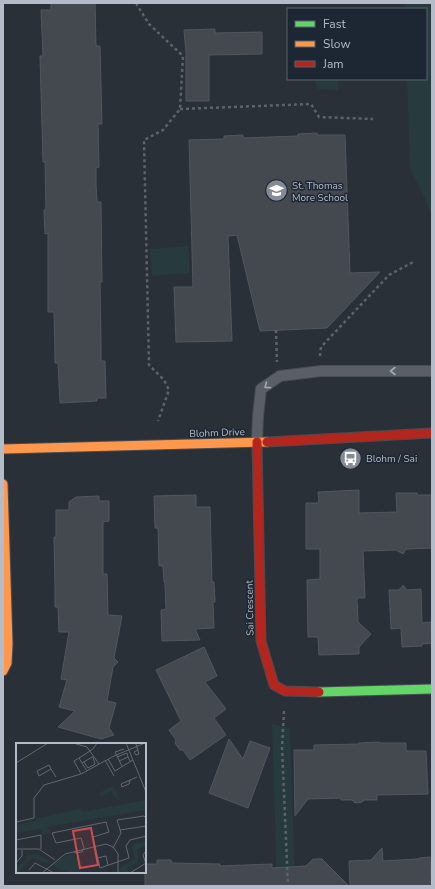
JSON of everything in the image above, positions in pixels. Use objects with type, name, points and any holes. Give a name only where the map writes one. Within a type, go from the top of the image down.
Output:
[{"type":"street","name":"Blohm Drive","points":[[3,448],[141,446],[257,442],[432,433]]},
{"type":"street","name":"Sai Crescent","points":[[257,442],[261,641],[274,685],[285,691]]},
{"type":"street","points":[[3,484],[8,644],[7,663],[3,671]]},
{"type":"street","points":[[285,691],[310,692],[432,689]]},
{"type":"lane","points":[[257,442],[261,389],[280,376],[321,371],[432,371]]},
{"type":"path","points":[[137,3],[149,24],[183,56],[180,108],[163,130],[144,140],[149,365],[164,380],[169,390],[158,421]]},
{"type":"path","points":[[180,108],[311,104],[319,117],[373,119]]},
{"type":"path","points":[[321,371],[321,347],[389,275],[415,261]]},
{"type":"path","points":[[276,330],[276,359],[280,376]]},
{"type":"path","points":[[285,691],[282,747],[288,886]]},
{"type":"green space","points":[[404,3],[432,3],[432,214],[410,168],[407,80],[427,80],[427,8],[405,8]]},
{"type":"green space","points":[[314,80],[338,80],[338,90],[318,89]]},
{"type":"green space","points":[[188,246],[190,273],[152,276],[150,249]]},
{"type":"green space","points":[[272,724],[290,728],[295,886],[277,886]]},
{"type":"building","points":[[51,3],[95,3],[96,46],[100,46],[102,124],[98,124],[99,167],[96,168],[96,184],[97,202],[101,202],[101,361],[105,361],[106,398],[97,398],[97,401],[60,403],[58,363],[55,363],[54,312],[48,312],[48,233],[45,234],[45,162],[43,162],[40,56],[43,56],[41,10],[51,10]]},
{"type":"building","points":[[215,29],[215,33],[262,32],[262,54],[209,55],[209,101],[186,101],[186,53],[184,30]]},
{"type":"building","points":[[317,133],[317,135],[345,135],[350,273],[380,272],[327,328],[260,331],[237,235],[228,236],[232,341],[176,342],[174,287],[193,287],[189,140],[224,139],[224,136],[243,135],[243,138],[298,136],[298,134]]},
{"type":"building","points":[[359,490],[359,513],[397,512],[396,493],[432,495],[432,548],[406,549],[403,554],[396,550],[363,551],[365,598],[357,598],[358,622],[371,634],[359,647],[359,654],[319,655],[318,637],[308,637],[307,580],[320,579],[320,549],[306,549],[306,503],[319,503],[318,492]]},
{"type":"building","points":[[196,495],[196,507],[210,507],[212,582],[214,582],[215,602],[213,602],[214,628],[195,629],[200,640],[162,641],[161,610],[166,609],[165,583],[163,566],[159,566],[158,528],[155,528],[154,496]]},
{"type":"building","points":[[99,496],[99,501],[109,501],[109,521],[103,522],[103,574],[107,574],[108,615],[122,616],[114,658],[118,662],[113,667],[107,701],[116,703],[109,728],[114,735],[101,739],[58,727],[75,711],[59,707],[67,680],[61,679],[69,632],[59,632],[58,607],[55,607],[54,537],[56,537],[56,510],[69,510],[69,502],[76,497]]},
{"type":"building","points":[[403,585],[407,590],[421,589],[422,623],[431,622],[432,643],[422,644],[422,646],[402,647],[401,628],[391,629],[389,590],[399,590]]},
{"type":"building","points":[[204,647],[217,676],[205,682],[226,709],[214,718],[226,735],[190,760],[183,750],[180,750],[175,743],[176,740],[169,730],[181,721],[156,670]]},
{"type":"building","points":[[229,739],[243,759],[250,741],[270,748],[248,808],[209,793]]},
{"type":"building","points":[[379,742],[406,743],[406,751],[426,751],[428,794],[377,795],[377,800],[364,800],[362,802],[355,803],[352,800],[341,800],[341,798],[308,799],[295,816],[294,750],[314,750],[314,745]]},
{"type":"building","points":[[382,848],[383,861],[430,857],[431,886],[350,886],[349,861],[371,860]]},
{"type":"building","points":[[313,859],[322,859],[349,886],[145,886],[146,864],[157,864],[157,860],[171,860],[172,863],[220,864],[220,866],[272,864],[272,868],[306,866]]},
{"type":"traffic: fast","points":[[319,692],[432,689]]},
{"type":"traffic: slow","points":[[3,449],[267,442]]},
{"type":"traffic: slow","points":[[3,484],[8,644],[7,663],[3,671]]},
{"type":"traffic: jam","points":[[267,442],[432,433]]},
{"type":"traffic: jam","points":[[257,442],[261,641],[274,685],[285,691],[319,692]]},
{"type":"place","name":"St. Thomas More School","points":[[276,191]]},
{"type":"place","name":"Blohm / Sai","points":[[350,458]]}]
